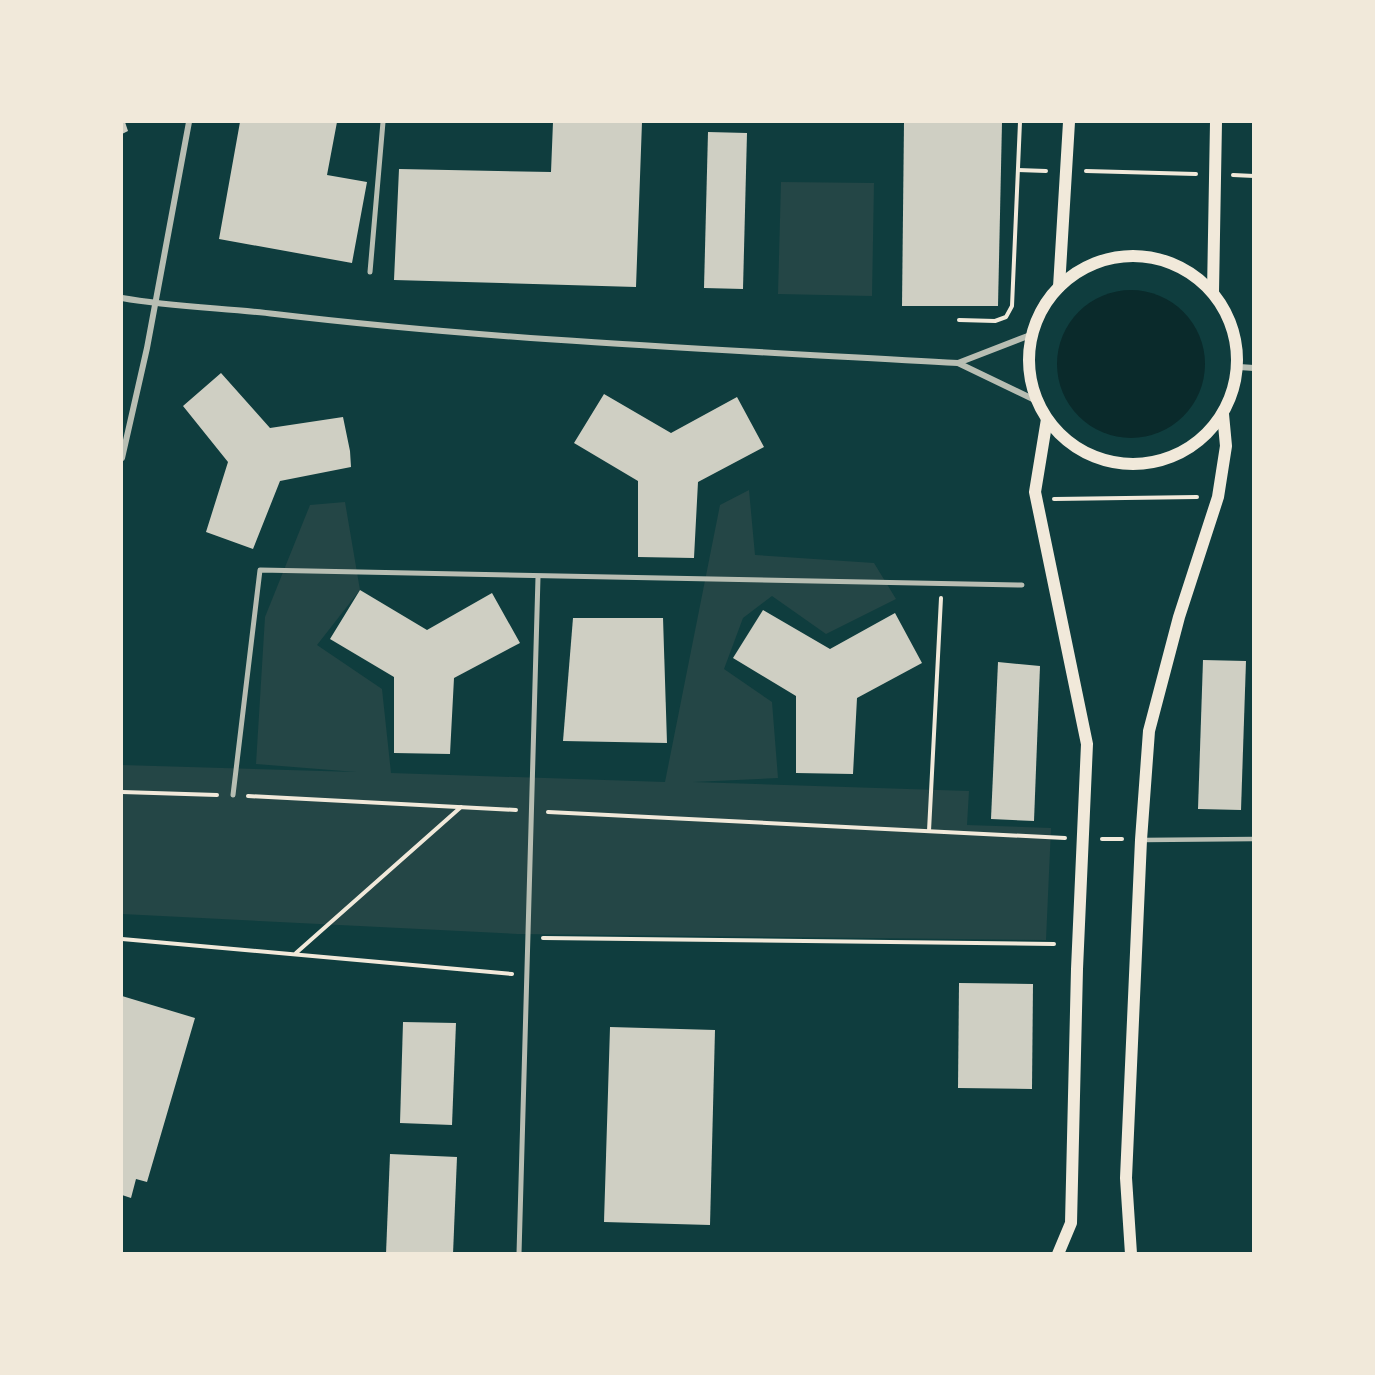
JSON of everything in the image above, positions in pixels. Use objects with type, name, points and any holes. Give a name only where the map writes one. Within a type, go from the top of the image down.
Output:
[{"type":"main road","points":[[1059,287],[1068,171],[1069,122]]},
{"type":"main road","points":[[1213,291],[1216,122]]},
{"type":"main road","points":[[1120,256],[1154,257],[1187,269],[1213,291],[1233,328],[1239,367],[1233,392],[1223,414],[1195,445],[1157,462],[1116,463],[1077,448],[1047,419],[1037,400],[1028,361],[1033,334],[1043,309],[1059,287],[1087,267],[1120,256]]},
{"type":"main road","points":[[1131,1254],[1126,1178],[1141,840],[1149,731],[1179,617],[1218,497],[1226,446],[1223,414]]},
{"type":"main road","points":[[1047,419],[1035,492],[1087,744],[1077,969],[1071,1223],[1058,1254]]},
{"type":"street","points":[[122,458],[155,304],[189,122]]},
{"type":"street","points":[[370,272],[383,122]]},
{"type":"street","points":[[122,298],[155,304],[225,308],[395,329],[958,363],[1037,400]]},
{"type":"street","points":[[958,363],[1033,334]]},
{"type":"street","points":[[1239,367],[1254,368]]},
{"type":"street","points":[[233,795],[260,570],[1022,585]]},
{"type":"street","points":[[519,1254],[538,576]]},
{"type":"lane","points":[[1141,840],[1254,839]]},
{"type":"path","points":[[959,320],[995,321],[1006,317],[1012,306],[1020,122]]},
{"type":"path","points":[[1018,170],[1215,174]]},
{"type":"path","points":[[1036,499],[1218,497]]},
{"type":"path","points":[[929,831],[942,585]]},
{"type":"path","points":[[122,792],[233,795],[1083,839],[1141,840]]},
{"type":"path","points":[[295,954],[461,807]]},
{"type":"path","points":[[527,938],[1054,944]]},
{"type":"path","points":[[122,939],[526,975]]},
{"type":"shaded area","points":[[781,182],[874,183],[872,296],[778,294]]},
{"type":"shaded area","points":[[1131,290],[1145,291],[1159,296],[1172,302],[1183,312],[1193,323],[1199,336],[1204,350],[1204,378],[1199,392],[1193,405],[1183,416],[1172,426],[1159,432],[1145,437],[1131,438],[1117,437],[1103,432],[1090,426],[1079,416],[1069,405],[1063,392],[1058,378],[1057,364],[1058,350],[1063,336],[1069,323],[1079,312],[1090,302],[1103,296],[1117,291]]},
{"type":"shaded area","points":[[749,490],[755,555],[874,563],[896,599],[826,634],[772,596],[743,618],[724,669],[772,702],[778,778],[693,782],[969,791],[967,825],[1051,828],[1046,940],[518,934],[122,914],[122,765],[356,772],[256,764],[265,617],[310,505],[345,502],[360,590],[317,645],[382,689],[391,773],[665,782],[720,505]]},
{"type":"building","points":[[122,122],[125,122],[128,131],[122,134]]},
{"type":"building","points":[[240,122],[337,122],[327,175],[367,182],[352,263],[219,239]]},
{"type":"building","points":[[553,122],[642,122],[636,287],[394,280],[399,169],[551,172]]},
{"type":"building","points":[[904,122],[1002,122],[998,306],[902,306]]},
{"type":"building","points":[[708,132],[747,133],[743,289],[704,288]]},
{"type":"building","points":[[221,373],[270,428],[343,417],[350,451],[351,467],[280,481],[253,549],[206,532],[228,462],[183,406]]},
{"type":"building","points":[[604,394],[671,433],[737,397],[764,447],[698,482],[694,558],[638,557],[638,481],[574,443]]},
{"type":"building","points":[[360,590],[427,630],[492,593],[520,643],[454,678],[450,754],[394,753],[394,677],[330,639]]},
{"type":"building","points":[[763,610],[830,649],[895,613],[922,663],[857,698],[853,774],[796,773],[796,696],[733,658]]},
{"type":"building","points":[[573,618],[663,618],[667,743],[563,741]]},
{"type":"building","points":[[1203,660],[1246,661],[1241,810],[1198,809]]},
{"type":"building","points":[[998,662],[1040,666],[1034,821],[991,819]]},
{"type":"building","points":[[959,983],[1033,984],[1032,1089],[958,1088]]},
{"type":"building","points":[[122,996],[195,1018],[147,1182],[136,1179],[131,1198],[122,1195]]},
{"type":"building","points":[[403,1022],[456,1023],[452,1125],[400,1123]]},
{"type":"building","points":[[610,1027],[715,1030],[710,1225],[604,1222]]},
{"type":"building","points":[[390,1154],[457,1157],[453,1254],[386,1254]]}]
